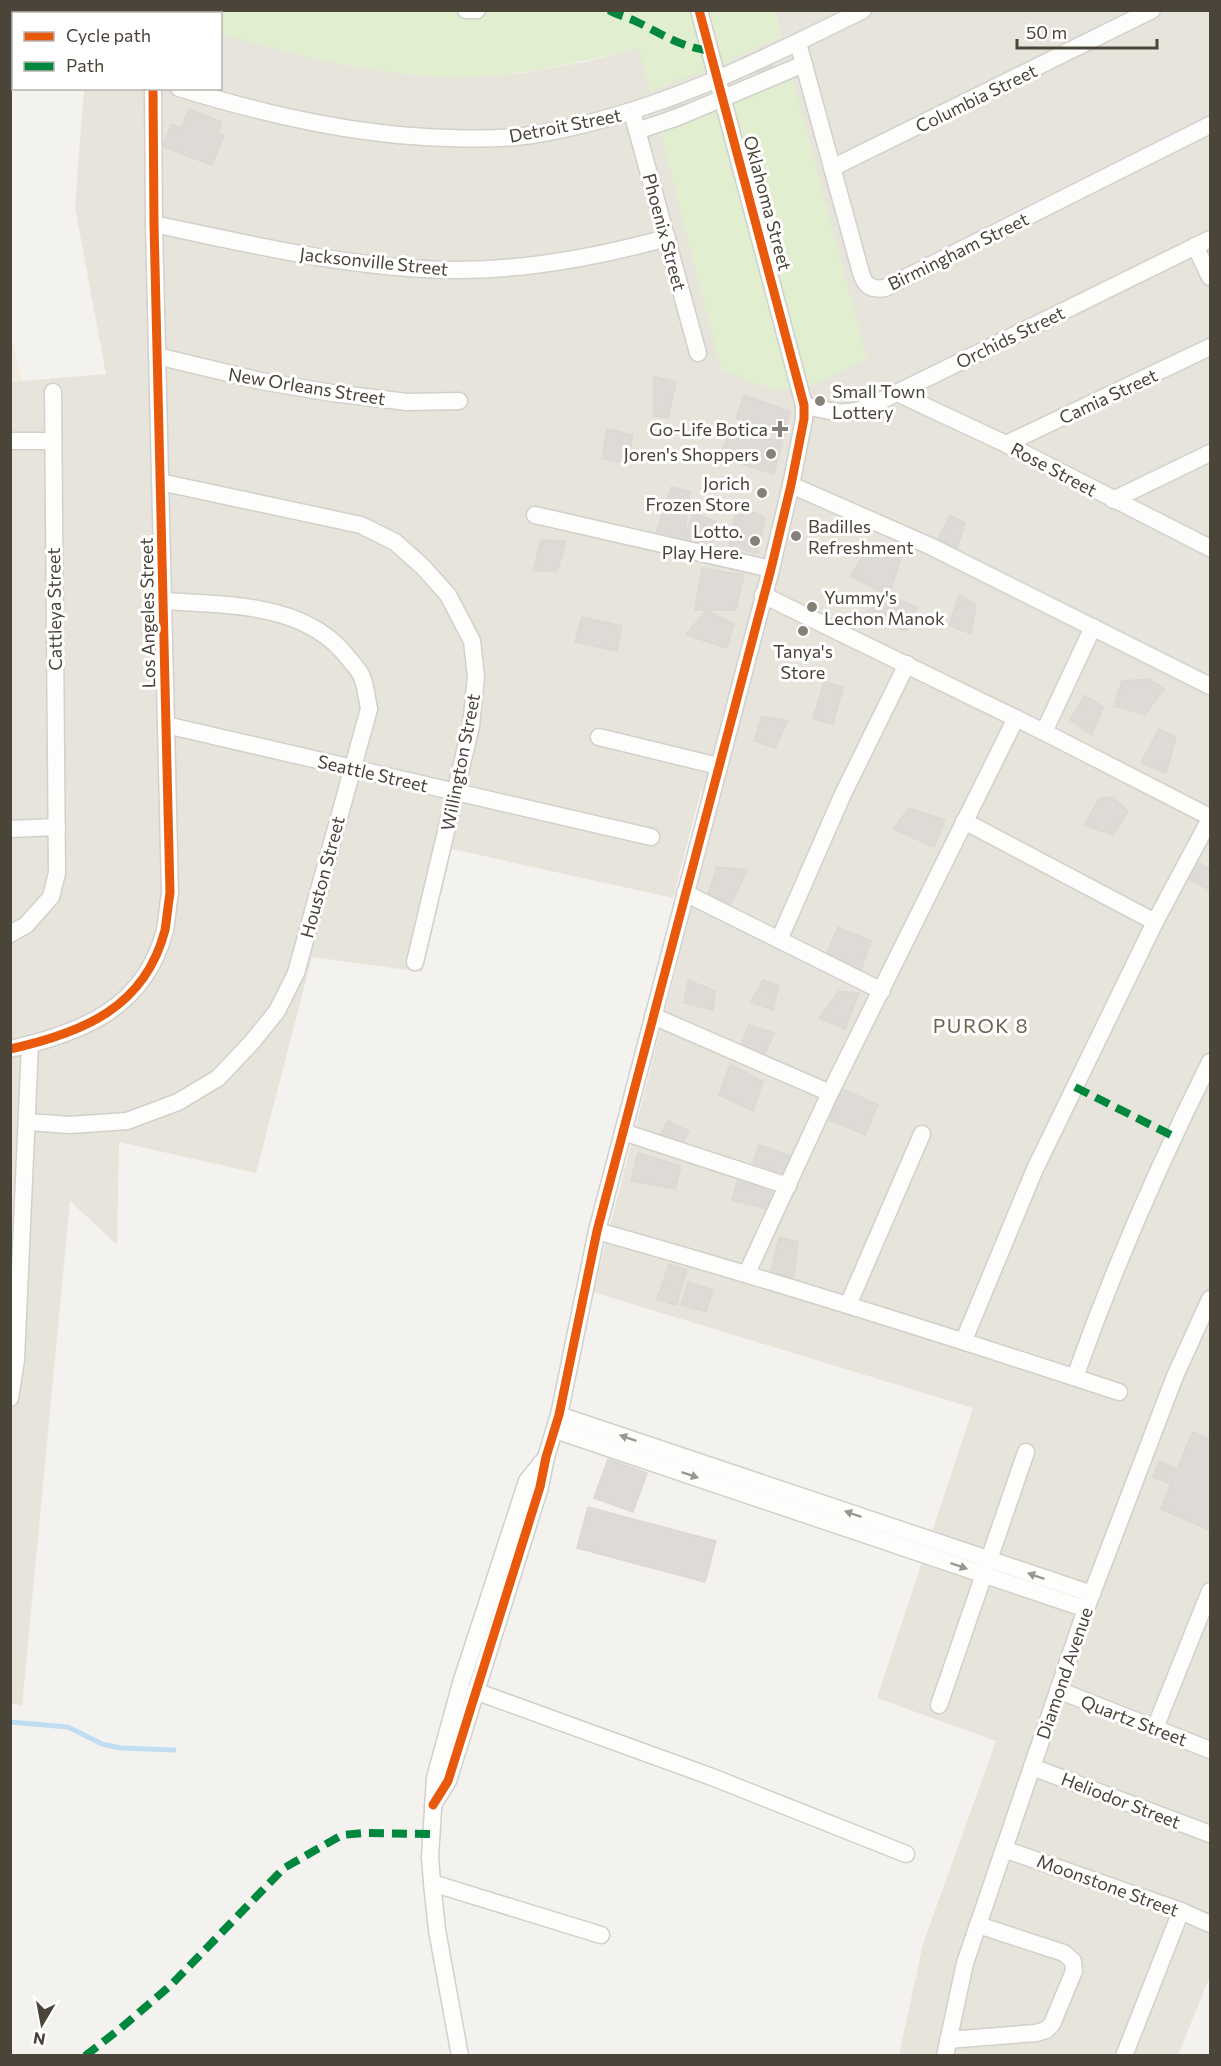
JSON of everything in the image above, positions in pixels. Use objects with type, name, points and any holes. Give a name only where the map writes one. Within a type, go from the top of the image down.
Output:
[{"type":"street","points":[[466,10],[477,10]]},
{"type":"street","name":"Oklahoma Street","points":[[699,10],[804,405]]},
{"type":"street","name":"Detroit Street","points":[[186,90],[273,114],[341,128],[423,137],[496,138],[531,135],[632,112],[671,99],[798,43],[863,10]]},
{"type":"street","name":"Columbia Street","points":[[832,168],[1152,10]]},
{"type":"street","name":"Birmingham Street","points":[[798,43],[863,279],[869,287],[879,289],[1210,125]]},
{"type":"street","name":"Detroit Street","points":[[638,131],[804,64]]},
{"type":"street","name":"Los Angeles Street","points":[[10,1048],[48,1041],[94,1021],[120,1005],[137,986],[152,962],[164,930],[170,893],[154,224],[153,90]]},
{"type":"street","name":"Phoenix Street","points":[[632,112],[698,353]]},
{"type":"street","name":"Jacksonville Street","points":[[154,224],[318,258],[380,266],[452,270],[567,260],[622,250],[667,238]]},
{"type":"street","points":[[1203,242],[1210,277]]},
{"type":"street","name":"Orchids Street","points":[[804,405],[830,412],[853,413],[1203,242]]},
{"type":"street","name":"Camia Street","points":[[1006,444],[1210,347]]},
{"type":"street","name":"New Orleans Street","points":[[157,356],[261,381],[332,393],[407,402],[459,400]]},
{"type":"street","name":"Cattleya Street","points":[[10,934],[26,925],[51,897],[57,873],[53,392]]},
{"type":"street","name":"Rose Street","points":[[897,393],[1006,444],[1210,548]]},
{"type":"street","points":[[433,1805],[448,1781],[540,1487],[557,1422],[597,1231],[771,569],[791,485],[804,419],[804,405]]},
{"type":"street","points":[[10,441],[52,441]]},
{"type":"street","points":[[1113,500],[1210,453]]},
{"type":"street","name":"Willington Street","points":[[160,482],[361,525],[395,542],[423,567],[448,595],[472,641],[476,677],[471,726],[415,962]]},
{"type":"street","points":[[791,485],[930,546],[1210,686]]},
{"type":"street","points":[[535,515],[771,569]]},
{"type":"street","points":[[763,595],[1016,718],[1210,818],[1155,922],[1035,1169],[964,1341]]},
{"type":"street","name":"Houston Street","points":[[28,1122],[70,1125],[127,1121],[178,1102],[218,1078],[278,1011],[296,973],[369,709],[362,676],[340,646],[314,629],[284,615],[237,605],[163,602]]},
{"type":"street","points":[[1044,732],[1092,627]]},
{"type":"street","points":[[779,940],[843,794],[907,664]]},
{"type":"street","points":[[747,1273],[830,1093],[1016,718]]},
{"type":"street","name":"Seattle Street","points":[[166,725],[651,837]]},
{"type":"street","points":[[600,737],[718,766]]},
{"type":"street","points":[[964,820],[1155,922]]},
{"type":"street","points":[[10,828],[57,827]]},
{"type":"street","points":[[685,893],[882,991]]},
{"type":"street","points":[[653,1016],[830,1093]]},
{"type":"street","points":[[10,1398],[16,1360],[30,1044]]},
{"type":"street","points":[[1076,1377],[1125,1243],[1173,1136],[1210,1062]]},
{"type":"street","points":[[623,1132],[788,1186]]},
{"type":"street","points":[[848,1305],[922,1134]]},
{"type":"street","points":[[597,1231],[747,1273],[1119,1392]]},
{"type":"street","name":"Diamond Avenue","points":[[947,2048],[965,1963],[1058,1690],[1171,1386],[1207,1318],[1210,1299]]},
{"type":"street","points":[[557,1422],[1089,1602]]},
{"type":"street","points":[[939,1705],[1026,1452]]},
{"type":"street","points":[[460,2055],[437,1930],[432,1883],[430,1857],[435,1778],[461,1683],[527,1481],[546,1457]]},
{"type":"street","points":[[1155,1728],[1210,1591]]},
{"type":"street","name":"Quartz Street","points":[[1058,1690],[1210,1750]]},
{"type":"street","points":[[475,1691],[712,1777],[906,1854]]},
{"type":"street","name":"Heliodor Street","points":[[1032,1767],[1210,1834]]},
{"type":"street","name":"Moonstone Street","points":[[1004,1849],[1181,1911],[1210,1924]]},
{"type":"street","points":[[432,1883],[601,1935]]},
{"type":"street","points":[[1124,2055],[1181,1911]]},
{"type":"street","points":[[947,2048],[1046,2030],[1052,2024],[1074,1971],[1073,1961],[1064,1953],[978,1925]]},
{"type":"shaded area","points":[[90,11],[136,11],[136,12]]},
{"type":"shaded area","points":[[775,11],[1210,11],[1210,1976],[1178,2055],[899,2055],[923,1944],[996,1741],[877,1698],[973,1408],[593,1292],[721,795],[701,791],[673,898],[452,849],[422,972],[312,957],[256,1173],[119,1142],[117,1245],[70,1201],[22,1706],[11,1703],[10,382],[106,374],[75,207],[84,90],[222,90],[222,34],[344,65],[407,74],[463,77],[523,73],[585,62],[639,47],[699,71],[710,111],[794,80],[738,100],[728,59],[782,37]]},
{"type":"shaded area","points":[[11,337],[22,381],[11,382]]},
{"type":"green space","points":[[775,11],[782,37],[728,60],[738,100],[793,79],[867,359],[814,385],[778,391],[721,370],[660,130],[710,111],[699,72],[650,92],[638,47],[573,63],[508,74],[463,77],[401,74],[310,58],[222,34],[222,12],[136,12]]},
{"type":"building","points":[[770,62],[774,71],[758,77],[754,68]]},
{"type":"building","points":[[680,100],[684,109],[668,115],[664,106]]},
{"type":"building","points":[[189,109],[222,122],[218,133],[224,135],[212,165],[163,147],[171,124],[181,128]]},
{"type":"building","points":[[654,376],[676,382],[668,418],[654,416]]},
{"type":"building","points":[[744,395],[791,412],[783,434],[736,418]]},
{"type":"building","points":[[732,427],[782,442],[774,474],[719,457]]},
{"type":"building","points":[[607,429],[633,435],[628,464],[602,458]]},
{"type":"building","points":[[671,487],[690,491],[683,543],[655,537]]},
{"type":"building","points":[[693,512],[716,522],[712,546],[683,543]]},
{"type":"building","points":[[754,512],[765,518],[758,553],[729,548],[735,516]]},
{"type":"building","points":[[950,515],[965,523],[957,549],[938,539]]},
{"type":"building","points":[[541,540],[566,541],[557,572],[533,570]]},
{"type":"building","points":[[871,544],[901,557],[889,596],[850,576]]},
{"type":"building","points":[[702,568],[744,575],[736,610],[695,610]]},
{"type":"building","points":[[882,593],[917,607],[906,631],[865,615]]},
{"type":"building","points":[[959,595],[976,605],[971,634],[949,625]]},
{"type":"building","points":[[706,610],[734,624],[727,648],[686,635]]},
{"type":"building","points":[[582,617],[622,626],[617,651],[575,642]]},
{"type":"building","points":[[1149,679],[1164,689],[1145,715],[1114,706],[1122,681]]},
{"type":"building","points":[[824,681],[843,687],[833,724],[813,719]]},
{"type":"building","points":[[1085,695],[1103,707],[1092,735],[1070,720]]},
{"type":"building","points":[[762,716],[788,721],[775,748],[754,741]]},
{"type":"building","points":[[1159,729],[1176,737],[1166,773],[1141,763]]},
{"type":"building","points":[[1112,797],[1128,811],[1113,835],[1084,825],[1099,799]]},
{"type":"building","points":[[909,808],[945,820],[934,847],[893,829]]},
{"type":"building","points":[[1196,861],[1210,870],[1210,890],[1184,877]]},
{"type":"building","points":[[717,867],[747,870],[731,904],[707,898]]},
{"type":"building","points":[[838,927],[871,941],[860,973],[825,957]]},
{"type":"building","points":[[688,980],[715,991],[713,1010],[684,1003]]},
{"type":"building","points":[[763,980],[779,985],[773,1010],[751,1002]]},
{"type":"building","points":[[839,991],[859,993],[845,1029],[819,1018]]},
{"type":"building","points":[[749,1025],[774,1033],[765,1055],[740,1048]]},
{"type":"building","points":[[730,1064],[763,1081],[753,1111],[719,1095]]},
{"type":"building","points":[[838,1087],[878,1105],[865,1135],[830,1120]]},
{"type":"building","points":[[668,1121],[689,1131],[681,1146],[659,1137]]},
{"type":"building","points":[[759,1145],[791,1156],[785,1174],[753,1163]]},
{"type":"building","points":[[638,1153],[681,1166],[675,1189],[631,1181]]},
{"type":"building","points":[[738,1178],[773,1187],[767,1209],[732,1200]]},
{"type":"building","points":[[779,1237],[798,1242],[794,1277],[771,1273]]},
{"type":"building","points":[[669,1264],[687,1270],[676,1305],[657,1299]]},
{"type":"building","points":[[688,1282],[713,1290],[706,1312],[681,1305]]},
{"type":"building","points":[[1193,1432],[1210,1439],[1210,1530],[1161,1509],[1171,1484],[1153,1477],[1159,1461],[1177,1469]]},
{"type":"building","points":[[608,1459],[647,1473],[633,1512],[594,1498]]},
{"type":"building","points":[[588,1507],[716,1541],[705,1582],[577,1548]]},
{"type":"waterway","points":[[10,1722],[68,1727],[102,1744],[121,1748],[174,1750]]},
{"type":"marked path","points":[[609,10],[679,43],[710,51]]},
{"type":"marked path","points":[[1075,1087],[1173,1136]]},
{"type":"marked path","points":[[85,2056],[171,1985],[284,1868],[342,1835],[431,1834]]},
{"type":"cycle path","points":[[433,1805],[448,1781],[540,1487],[546,1457],[559,1415],[597,1231],[771,569],[804,419],[804,405],[699,10]]},
{"type":"cycle path","points":[[10,1049],[62,1035],[85,1025],[107,1013],[126,998],[156,957],[166,925],[170,893],[154,224],[153,90]]},
{"type":"place","name":"Small Town Lottery","points":[[820,401]]},
{"type":"place","name":"Go-Life Botica","points":[[780,429]]},
{"type":"place","name":"Joren's Shoppers","points":[[771,454]]},
{"type":"place","name":"Jorich Frozen Store","points":[[762,493]]},
{"type":"place","name":"Badilles Refreshment","points":[[796,536]]},
{"type":"place","name":"Lotto. Play Here.","points":[[755,541]]},
{"type":"place","name":"Yummy's Lechon Manok","points":[[812,607]]},
{"type":"place","name":"Tanya's Store","points":[[803,631]]},
{"type":"district","name":"PUROK 8","points":[[981,1025]]}]
